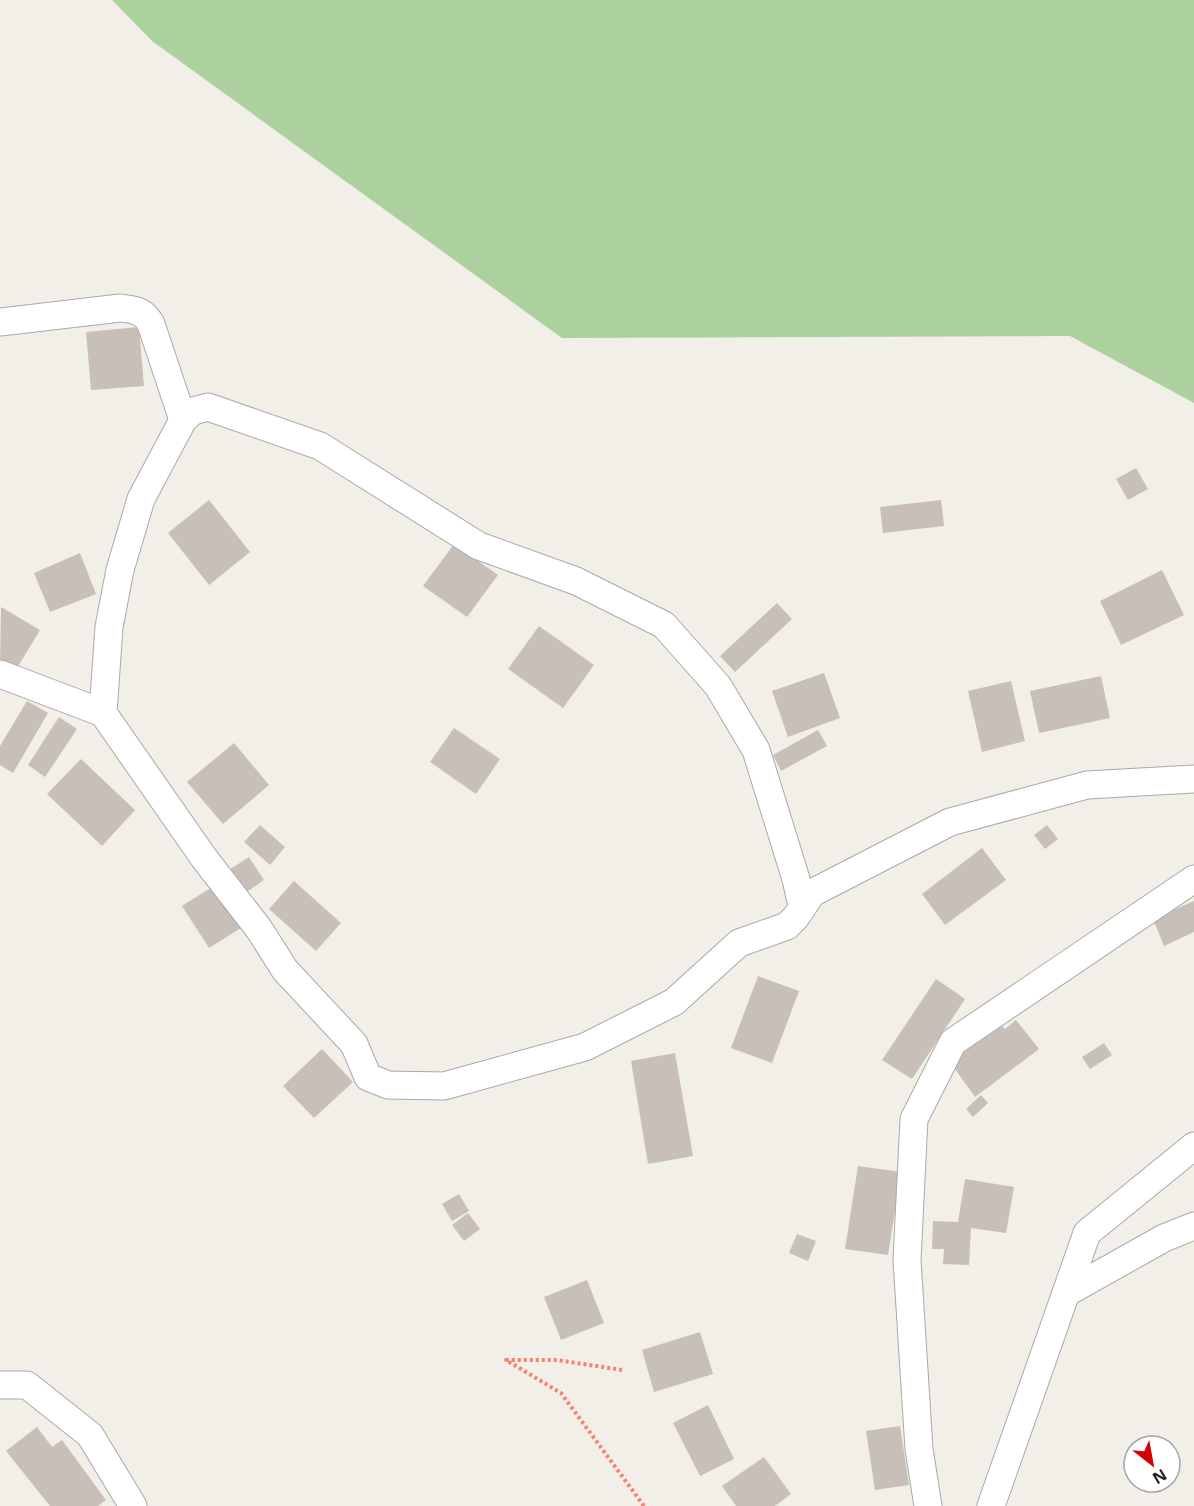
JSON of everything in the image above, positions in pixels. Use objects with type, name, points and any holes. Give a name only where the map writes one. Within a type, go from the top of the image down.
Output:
[{"type":"street","points":[[0,322],[120,308],[139,310],[146,315],[151,324],[183,420]]},
{"type":"street","points":[[103,713],[109,627],[120,570],[141,499],[183,420],[193,411],[208,407],[320,446],[479,546],[576,581],[664,625],[718,686],[756,750],[796,879],[802,906]]},
{"type":"street","points":[[0,674],[103,713],[204,858],[259,929],[285,970],[354,1044],[369,1077],[388,1085],[444,1086],[585,1047],[674,1002],[739,943],[787,926],[812,893],[950,822],[1087,785],[1194,779]]},
{"type":"street","points":[[928,1506],[919,1449],[907,1260],[914,1119],[953,1042],[1194,879]]},
{"type":"street","points":[[991,1506],[1087,1233],[1194,1146]]},
{"type":"street","points":[[1066,1293],[1164,1238],[1194,1226]]},
{"type":"street","points":[[0,1385],[27,1384],[90,1435],[133,1506]]},
{"type":"path","points":[[622,1371],[557,1359],[506,1360],[561,1393],[644,1506]]},
{"type":"green space","points":[[112,0],[1194,0],[1194,403],[1070,336],[562,338],[152,41]]},
{"type":"building","points":[[139,327],[144,386],[91,390],[86,332]]},
{"type":"building","points":[[1136,468],[1148,489],[1128,500],[1116,479]]},
{"type":"building","points":[[209,500],[250,552],[209,585],[168,533]]},
{"type":"building","points":[[941,500],[944,526],[883,533],[880,507]]},
{"type":"building","points":[[454,544],[498,575],[467,617],[423,586]]},
{"type":"building","points":[[80,553],[96,594],[50,612],[34,573]]},
{"type":"building","points":[[1162,570],[1184,615],[1121,645],[1100,601]]},
{"type":"building","points":[[777,603],[792,619],[735,672],[720,656]]},
{"type":"building","points":[[1,607],[40,630],[14,673],[0,665]]},
{"type":"building","points":[[539,626],[594,665],[563,708],[508,669]]},
{"type":"building","points":[[824,673],[840,718],[788,737],[772,691]]},
{"type":"building","points":[[1101,676],[1110,718],[1039,733],[1030,691]]},
{"type":"building","points":[[1011,681],[1025,741],[982,752],[968,691]]},
{"type":"building","points":[[27,701],[48,713],[13,773],[0,765],[0,746]]},
{"type":"building","points":[[59,717],[77,729],[45,777],[28,765]]},
{"type":"building","points":[[454,728],[500,759],[476,794],[430,762]]},
{"type":"building","points":[[818,730],[827,746],[781,771],[773,755]]},
{"type":"building","points":[[234,743],[269,785],[223,824],[187,782]]},
{"type":"building","points":[[81,759],[135,810],[102,846],[47,794]]},
{"type":"building","points":[[260,825],[285,847],[270,865],[244,842]]},
{"type":"building","points":[[1047,825],[1058,839],[1045,849],[1034,835]]},
{"type":"building","points":[[982,848],[1006,880],[945,925],[922,894]]},
{"type":"building","points":[[249,857],[264,880],[244,894],[229,870]]},
{"type":"building","points":[[294,881],[341,923],[316,951],[269,909]]},
{"type":"building","points":[[217,884],[244,926],[209,948],[182,906]]},
{"type":"building","points":[[1194,901],[1194,932],[1164,946],[1153,919]]},
{"type":"building","points":[[758,976],[799,991],[772,1063],[731,1048]]},
{"type":"building","points":[[936,979],[965,999],[912,1079],[882,1060]]},
{"type":"building","points":[[1016,1020],[1039,1049],[975,1097],[950,1062],[1001,1024],[1005,1029]]},
{"type":"building","points":[[1104,1043],[1112,1055],[1090,1069],[1082,1057]]},
{"type":"building","points":[[322,1049],[353,1082],[314,1118],[283,1086]]},
{"type":"building","points":[[675,1053],[693,1156],[648,1164],[631,1061]]},
{"type":"building","points":[[981,1095],[988,1103],[973,1117],[966,1109]]},
{"type":"building","points":[[858,1166],[901,1172],[888,1255],[845,1249]]},
{"type":"building","points":[[965,1179],[1014,1187],[1006,1233],[971,1228],[969,1265],[943,1264],[944,1249],[932,1249],[933,1221],[958,1222]]},
{"type":"building","points":[[459,1194],[469,1211],[452,1221],[442,1204]]},
{"type":"building","points":[[468,1213],[480,1229],[464,1241],[452,1225]]},
{"type":"building","points":[[797,1234],[816,1241],[808,1261],[789,1253]]},
{"type":"building","points":[[587,1280],[604,1323],[561,1340],[544,1297]]},
{"type":"building","points":[[700,1332],[713,1374],[654,1392],[642,1350]]},
{"type":"building","points":[[708,1405],[734,1459],[700,1476],[673,1423]]},
{"type":"building","points":[[900,1426],[909,1485],[875,1490],[866,1431]]},
{"type":"building","points":[[37,1427],[52,1447],[62,1440],[106,1500],[98,1506],[50,1506],[6,1451]]},
{"type":"building","points":[[764,1457],[791,1494],[775,1506],[736,1506],[722,1486]]}]
